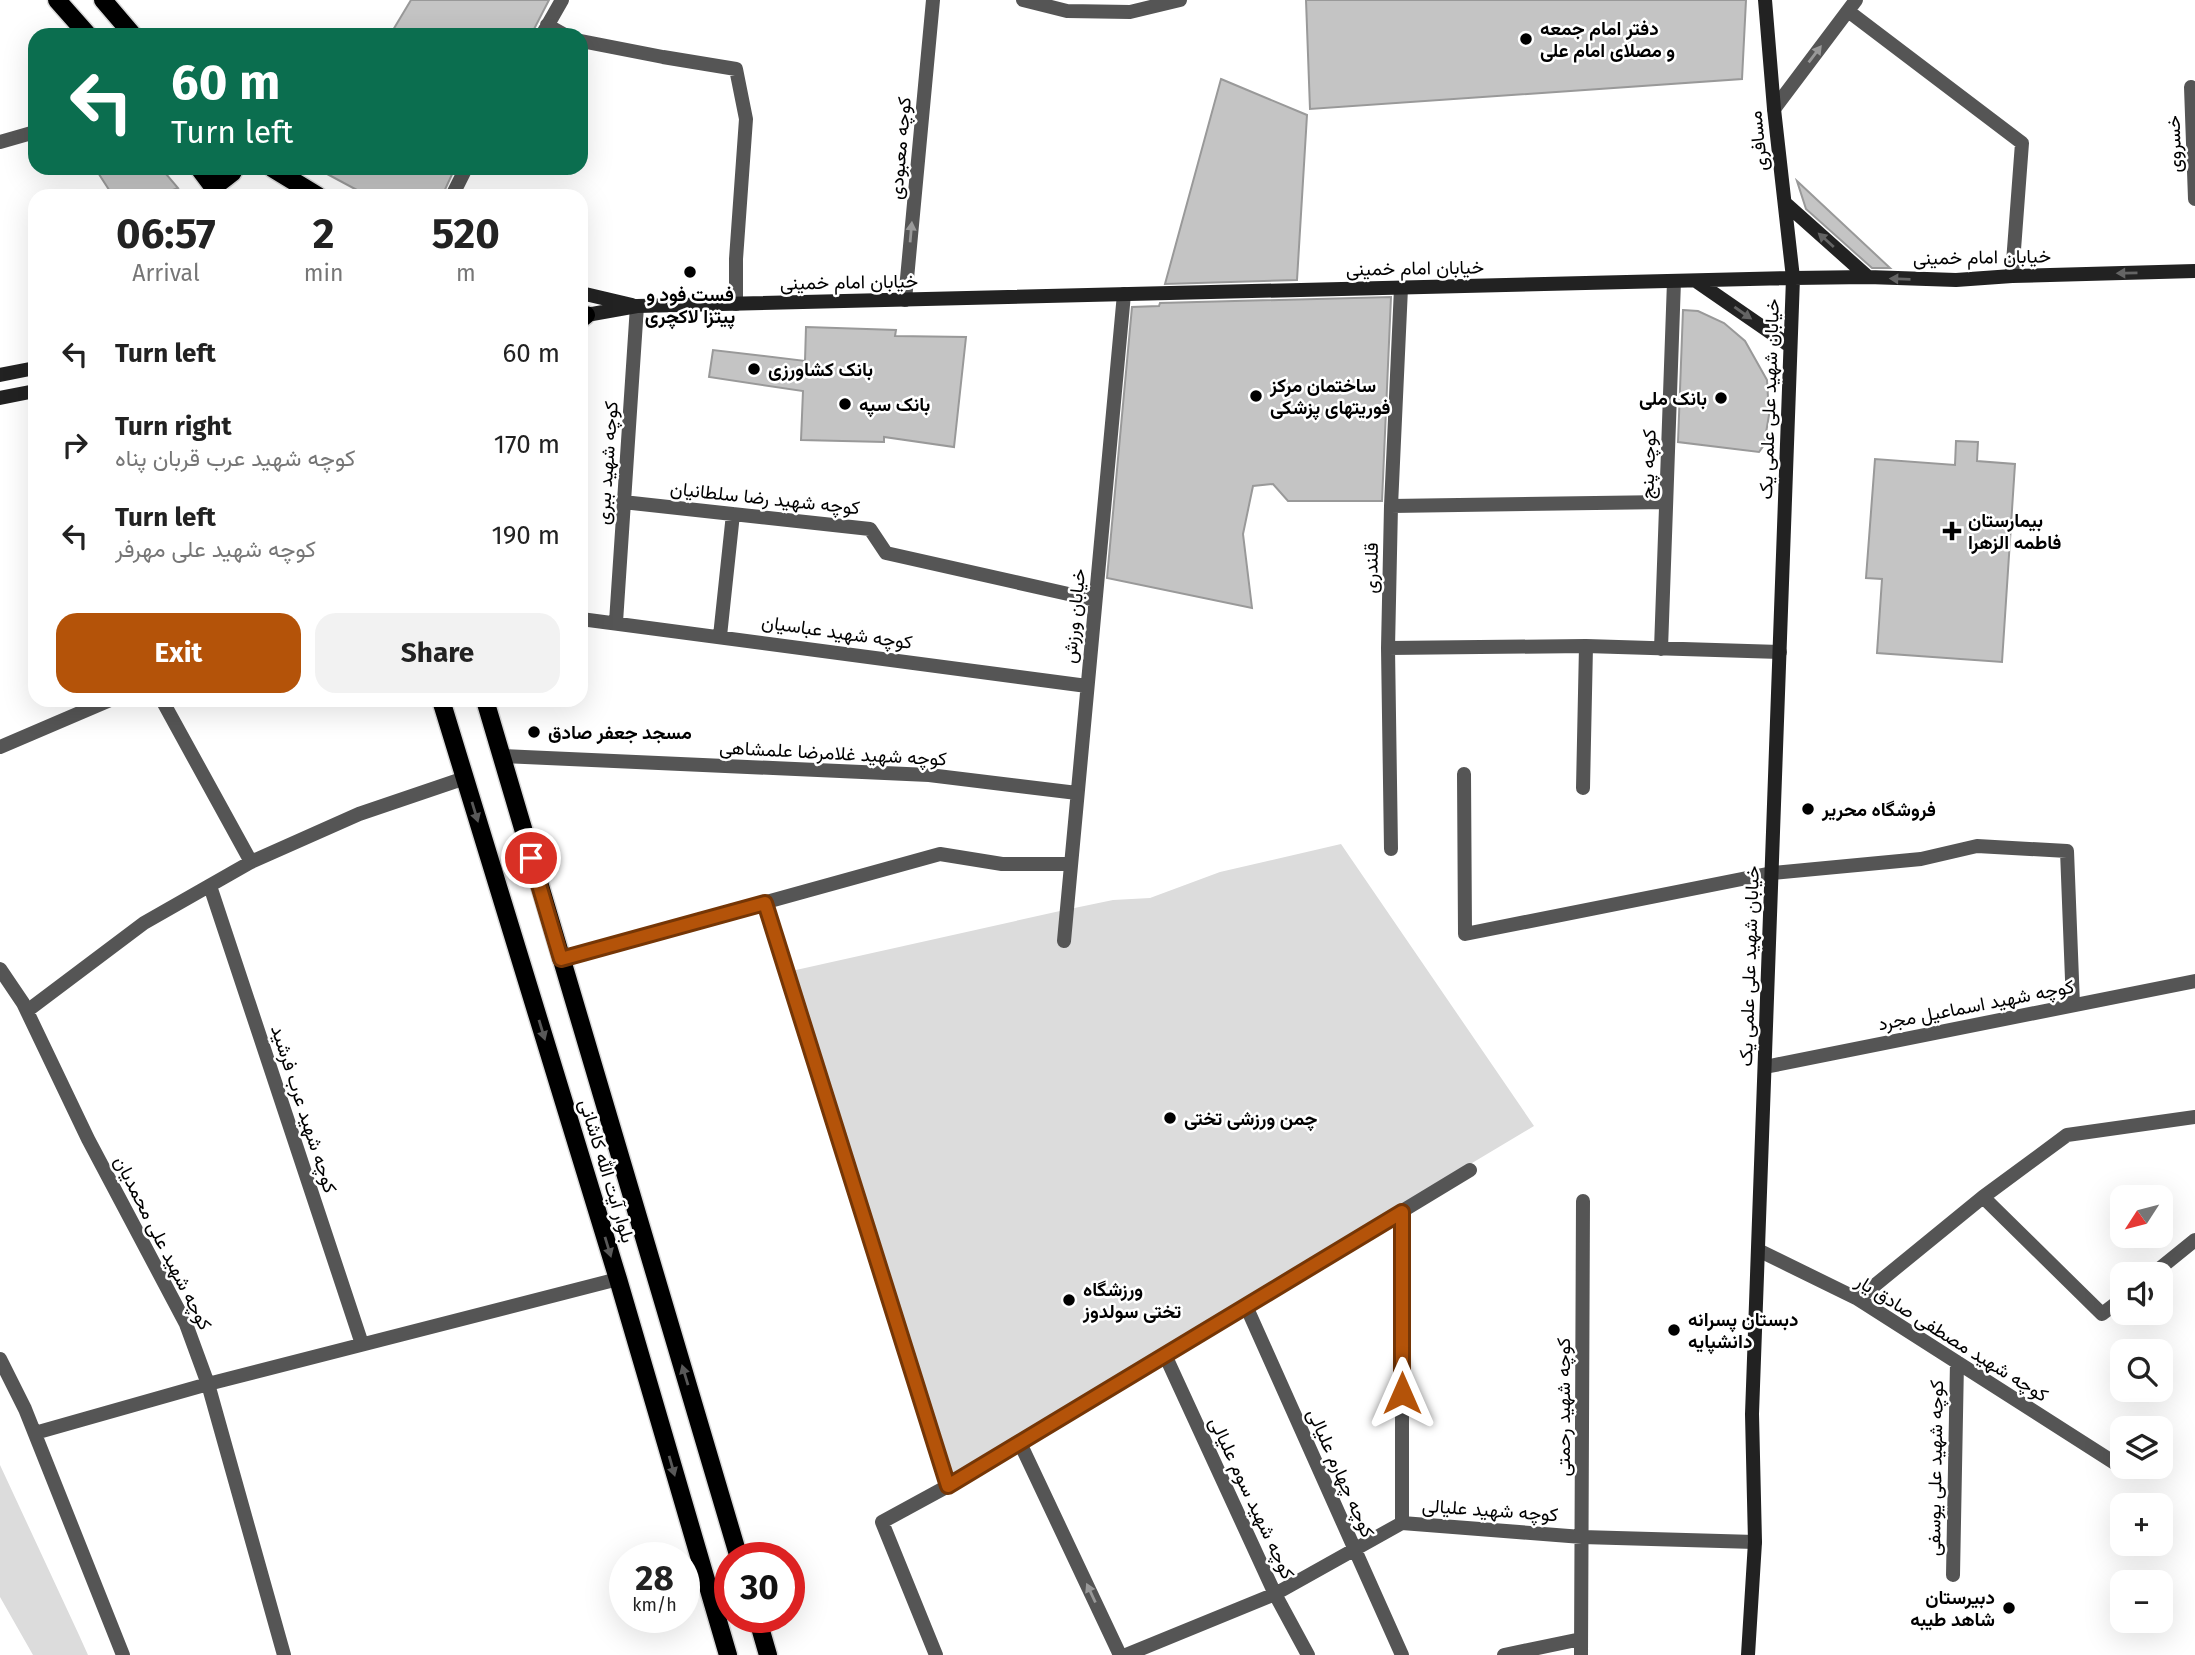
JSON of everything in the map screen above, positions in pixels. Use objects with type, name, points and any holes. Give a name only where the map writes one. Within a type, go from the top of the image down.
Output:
[{"type":"main road","points":[[57,0],[82,28]]},
{"type":"main road","name":"مسافری","points":[[1765,0],[1793,278]]},
{"type":"main road","points":[[105,1],[128,28]]},
{"type":"main road","points":[[219,189],[230,175]]},
{"type":"main road","points":[[284,175],[306,189]]},
{"type":"main road","points":[[1784,203],[1868,277]]},
{"type":"main road","name":"خیابان امام خمینی","points":[[636,306],[1793,278],[1868,277],[1956,281],[2012,276],[2195,271]]},
{"type":"main road","name":"خیابان شهید علی علمی یک","points":[[1748,1655],[1755,1542],[1752,1414],[1793,278]]},
{"type":"main road","points":[[1696,281],[1790,346]]},
{"type":"main road","points":[[588,295],[636,306]]},
{"type":"main road","points":[[588,316],[636,306]]},
{"type":"main road","points":[[0,375],[28,369]]},
{"type":"main road","points":[[0,398],[28,392]]},
{"type":"main road","name":"بلوار آیت الله کاشانی","points":[[443,707],[618,1279],[728,1655]]},
{"type":"main road","name":"بلوار آیت الله کاشانی","points":[[487,707],[734,1542]]},
{"type":"main road","points":[[762,1633],[768,1655]]},
{"type":"street","points":[[546,28],[562,0]]},
{"type":"street","name":"کوچه معبودی","points":[[905,300],[933,0]]},
{"type":"street","points":[[1023,0],[1067,11],[1092,12],[1130,12],[1180,0]]},
{"type":"street","points":[[1774,108],[1852,5],[2022,143],[2012,276]]},
{"type":"street","points":[[588,42],[736,69],[746,119],[736,259],[736,304]]},
{"type":"street","name":"خسروی","points":[[2191,86],[2195,199]]},
{"type":"street","points":[[0,142],[28,134]]},
{"type":"street","name":"کوچه پنج","points":[[1661,649],[1674,281]]},
{"type":"street","name":"قلندری","points":[[1391,849],[1388,648],[1391,506],[1401,288]]},
{"type":"street","name":"خیابان ورزش","points":[[1064,941],[1124,295]]},
{"type":"street","name":"کوچه شهید ببری","points":[[616,622],[636,306]]},
{"type":"street","name":"کوچه شهید رضا سلطانیان","points":[[623,502],[870,529],[887,553],[1095,600]]},
{"type":"street","points":[[1391,506],[1666,502]]},
{"type":"street","points":[[720,636],[733,514]]},
{"type":"street","name":"کوچه شهید عباسیان","points":[[588,620],[1087,686]]},
{"type":"street","points":[[1388,648],[1586,646],[1780,652]]},
{"type":"street","points":[[1583,788],[1586,646]]},
{"type":"street","points":[[0,747],[94,707]]},
{"type":"street","points":[[166,707],[250,862]]},
{"type":"street","name":"کوچه شهید غلامرضا علمشاهی","points":[[501,756],[929,775],[1077,793]]},
{"type":"street","points":[[1464,774],[1465,934],[1772,873],[1921,859],[1977,846],[2067,851],[2073,1005]]},
{"type":"street","points":[[27,1012],[144,923],[250,862],[359,814],[465,778]]},
{"type":"street","points":[[561,959],[940,854],[1002,864],[1071,864]]},
{"type":"street","name":"کوچه شهید عرب فرشید","points":[[210,886],[362,1344]]},
{"type":"street","points":[[765,903],[948,1486]]},
{"type":"street","name":"کوچه شهید علی محمدیان","points":[[0,969],[27,1012],[88,1139],[186,1324],[208,1384],[284,1655]]},
{"type":"street","name":"کوچه شهید اسماعیل مجرد","points":[[1765,1067],[2195,981]]},
{"type":"street","points":[[1858,1299],[1983,1197],[2067,1135],[2195,1117]]},
{"type":"street","points":[[936,1655],[882,1522],[1020,1443],[1470,1170]]},
{"type":"street","points":[[1983,1197],[2102,1314],[2110,1308]]},
{"type":"street","name":"کوچه شهید رحمتی","points":[[1581,1655],[1583,1201]]},
{"type":"street","points":[[1402,1212],[1402,1523]]},
{"type":"street","points":[[2168,1262],[2195,1240]]},
{"type":"street","name":"کوچه شهید مصطفی صادق یار","points":[[1758,1250],[1858,1299],[2110,1461]]},
{"type":"street","points":[[35,1433],[208,1384],[618,1279]]},
{"type":"street","name":"کوچه چهارم علیالی","points":[[1246,1306],[1402,1655]]},
{"type":"street","name":"کوچه شهید سوم علیالی","points":[[1165,1355],[1275,1594],[1308,1655]]},
{"type":"street","points":[[0,1359],[35,1433],[123,1655]]},
{"type":"street","name":"کوچه شهید علی یوسفی","points":[[1953,1575],[1956,1362]]},
{"type":"street","points":[[1020,1443],[1120,1655]]},
{"type":"street","name":"کوچه شهید علیالی","points":[[1126,1655],[1275,1594],[1402,1523],[1582,1537],[1755,1542]]},
{"type":"street","points":[[1504,1655],[1581,1639]]},
{"type":"shaded area","name":"ورزشگاه تختی سولدوز","points":[[1341,844],[1534,1126],[952,1474],[787,972],[1113,900],[1150,898],[1220,872]]},
{"type":"shaded area","points":[[0,1465],[88,1655],[33,1655],[0,1597]]},
{"type":"building","points":[[411,0],[549,0],[535,28],[394,28]]},
{"type":"building","name":"دفتر امام جمعه و مصلای امام علی","points":[[1306,0],[1746,0],[1742,79],[1310,109]]},
{"type":"building","points":[[1221,79],[1307,115],[1297,280],[1165,284]]},
{"type":"building","points":[[100,175],[167,175],[178,188],[175,189],[108,189]]},
{"type":"building","points":[[329,175],[452,175],[445,189],[355,189]]},
{"type":"building","points":[[1797,181],[1890,268],[1872,268],[1806,209]]},
{"type":"building","name":"ساختمان مرکز فوریتهای پزشکی","points":[[1391,297],[1382,501],[1288,501],[1273,484],[1253,486],[1243,534],[1252,608],[1107,578],[1132,307],[1159,306],[1160,303]]},
{"type":"building","name":"بانک ملی","points":[[1683,310],[1698,311],[1724,323],[1745,341],[1767,380],[1769,415],[1764,445],[1759,452],[1678,442]]},
{"type":"building","points":[[806,327],[896,330],[895,336],[966,337],[954,447],[884,437],[884,442],[801,440],[803,391],[709,377],[713,350],[805,361]]},
{"type":"building","points":[[1956,441],[1978,442],[1977,461],[2015,464],[2002,662],[1877,653],[1882,579],[1866,578],[1875,459],[1955,465]]},
{"type":"place","name":"دفتر امام جمعه و مصلای امام علی","points":[[1526,39]]},
{"type":"place","name":"فست فود و پیتزا لاکچری","points":[[690,272]]},
{"type":"place","name":"بانک کشاورزی","points":[[754,369]]},
{"type":"place","name":"ساختمان مرکز فوریتهای پزشکی","points":[[1256,396]]},
{"type":"place","name":"بانک ملی","points":[[1721,398]]},
{"type":"place","name":"بانک سپه","points":[[845,404]]},
{"type":"place","name":"بیمارستان فاطمه الزهرا","points":[[1952,531]]},
{"type":"place","name":"مسجد جعفر صادق","points":[[534,732]]},
{"type":"place","name":"فروشگاه محریر","points":[[1808,809]]},
{"type":"place","name":"چمن ورزشی تختی","points":[[1170,1118]]},
{"type":"place","name":"ورزشگاه تختی سولدوز","points":[[1069,1300]]},
{"type":"place","name":"دبستان پسرانه دانشپایه","points":[[1674,1330]]},
{"type":"place","name":"دبیرستان شاهد طیبه","points":[[2009,1608]]},
{"type":"route","points":[[531,858],[561,959],[765,903],[948,1486],[1402,1212],[1402,1393]]}]
